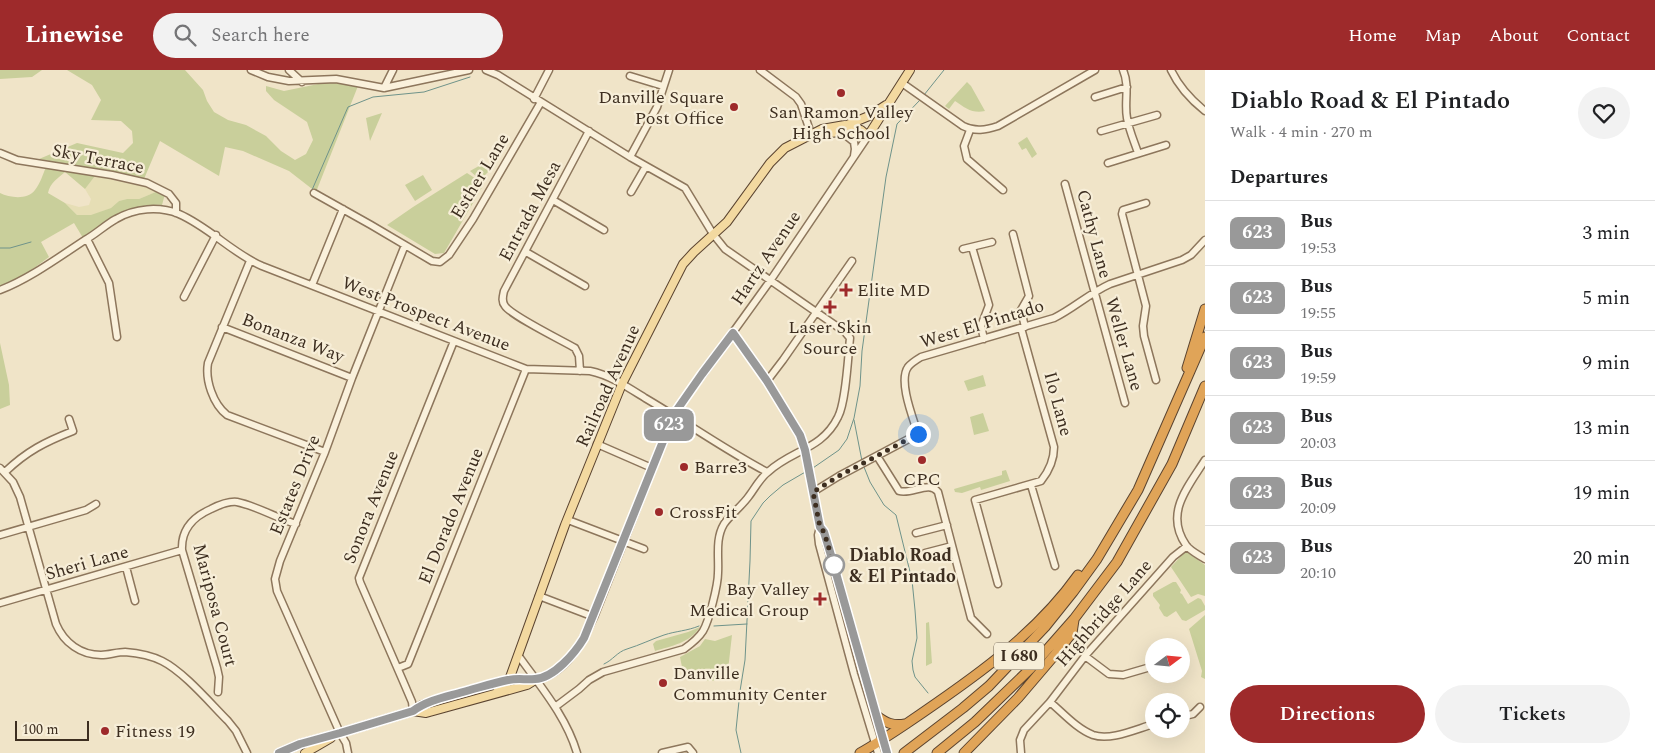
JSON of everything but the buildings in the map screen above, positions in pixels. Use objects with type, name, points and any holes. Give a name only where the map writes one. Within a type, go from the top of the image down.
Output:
[{"type":"highway","points":[[1184,387],[1189,360],[1205,308]]},
{"type":"highway","name":"I 680","points":[[905,752],[963,708],[1019,656],[1073,592],[1097,559],[1138,490],[1205,337]]},
{"type":"highway","name":"I 680","points":[[937,753],[975,722],[1024,674],[1074,619],[1116,562],[1172,464],[1204,388]]},
{"type":"highway","points":[[860,753],[877,749],[884,740],[965,684],[1008,649],[1059,599],[1094,553],[1109,538]]},
{"type":"highway","points":[[964,753],[1018,698],[1053,657],[1072,633],[1074,619]]},
{"type":"highway","points":[[877,716],[896,726],[905,724]]},
{"type":"main road","points":[[843,128],[861,130],[868,136],[910,70]]},
{"type":"main road","name":"Railroad Avenue","points":[[497,692],[509,680],[597,444],[622,384],[683,264],[730,218],[778,154],[799,140],[822,129],[843,128],[869,116],[891,101]]},
{"type":"main road","points":[[278,753],[300,744],[413,711],[422,704],[509,680]]},
{"type":"main road","points":[[413,711],[426,713],[527,684],[535,680]]},
{"type":"main road","points":[[305,753],[340,733]]},
{"type":"street","points":[[251,70],[268,77],[289,81],[302,82],[336,79],[384,88],[469,70]]},
{"type":"street","points":[[289,70],[302,82]]},
{"type":"street","points":[[384,88],[393,70]]},
{"type":"street","points":[[486,70],[498,75],[534,99],[685,188],[690,193],[713,234],[724,249],[845,332],[850,338],[840,415],[828,431],[813,445],[789,457],[767,472],[749,497],[724,525],[718,545],[718,575],[704,630],[684,649],[596,675],[555,707]]},
{"type":"street","points":[[534,99],[549,70]]},
{"type":"street","points":[[630,157],[656,107],[669,70]]},
{"type":"street","points":[[760,70],[801,104],[811,134]]},
{"type":"street","points":[[902,83],[970,130],[981,130],[998,126],[1095,70]]},
{"type":"street","points":[[1123,70],[1127,86],[1128,123],[1138,153]]},
{"type":"street","points":[[1171,70],[1178,84],[1190,99],[1205,110]]},
{"type":"street","points":[[630,76],[663,86]]},
{"type":"street","points":[[1095,97],[1127,86]]},
{"type":"street","name":"Esther Lane","points":[[406,246],[432,261],[440,262],[449,255],[473,219],[541,102]]},
{"type":"street","points":[[1101,131],[1157,115]]},
{"type":"street","points":[[843,128],[854,142],[854,157]]},
{"type":"street","points":[[970,130],[964,146],[967,159],[1003,190]]},
{"type":"street","name":"Entrada Mesa","points":[[580,370],[580,356],[574,348],[518,316],[505,306],[502,300],[504,291],[589,131]]},
{"type":"street","name":"Hartz Avenue","points":[[535,680],[554,670],[576,652],[594,616],[674,414],[770,281],[868,136]]},
{"type":"street","points":[[1108,163],[1166,145]]},
{"type":"street","name":"Sky Terrace","points":[[0,153],[17,160],[112,175],[146,183],[169,194],[176,203],[176,213]]},
{"type":"street","points":[[632,192],[646,166]]},
{"type":"street","name":"Cathy Lane","points":[[1065,184],[1094,292]]},
{"type":"street","points":[[314,193],[406,246]]},
{"type":"street","points":[[553,200],[604,230]]},
{"type":"street","points":[[1146,203],[1123,210],[1146,306],[1143,326],[1144,336],[1156,380]]},
{"type":"street","name":"West Prospect Avenue","points":[[0,290],[31,274],[87,239],[116,218],[143,210],[158,209],[176,213],[216,235],[250,261],[526,369],[595,372],[622,384],[674,414],[767,472]]},
{"type":"street","points":[[312,285],[343,209]]},
{"type":"street","name":"Ilo Lane","points":[[998,584],[975,500],[1041,481],[1051,465],[1054,447],[1023,327],[1021,310],[1028,299],[1028,291],[1013,234]]},
{"type":"street","points":[[184,297],[216,235]]},
{"type":"street","points":[[87,239],[109,284],[117,337]]},
{"type":"street","name":"West El Pintado","points":[[813,492],[918,434],[905,389],[904,378],[908,366],[921,357],[1023,327],[1063,313],[1094,292],[1110,284],[1166,266],[1187,257],[1202,245],[1205,240]]},
{"type":"street","points":[[963,249],[992,242]]},
{"type":"street","name":"Estates Drive","points":[[348,753],[346,744],[275,583],[277,570],[406,246]]},
{"type":"street","points":[[972,247],[989,305],[981,326],[984,339]]},
{"type":"street","points":[[526,252],[585,286]]},
{"type":"street","points":[[250,261],[208,362],[208,380],[220,409],[227,415],[325,452]]},
{"type":"street","points":[[767,381],[852,261]]},
{"type":"street","name":"Weller Lane","points":[[1094,292],[1125,403]]},
{"type":"street","name":"Bonanza Way","points":[[222,327],[352,378]]},
{"type":"street","points":[[733,333],[767,381],[796,427],[805,450],[820,527],[818,535],[819,544],[877,749]]},
{"type":"street","name":"Sonora Avenue","points":[[413,711],[412,702],[359,578],[454,341]]},
{"type":"street","name":"El Dorado Avenue","points":[[398,668],[408,664],[526,369]]},
{"type":"street","points":[[69,419],[73,431],[45,441],[2,470],[13,482],[20,497],[59,632],[74,647],[83,652],[102,655],[123,652],[139,654],[156,658],[170,665],[228,721],[236,731],[247,753]]},
{"type":"street","points":[[597,444],[652,468]]},
{"type":"street","points":[[875,457],[899,491],[904,493],[929,487],[935,488],[938,492],[971,618],[987,634]]},
{"type":"street","points":[[1205,460],[1180,501],[1177,523],[1187,546],[1205,559]]},
{"type":"street","points":[[1031,485],[1055,566]]},
{"type":"street","name":"Mariposa Court","points":[[218,692],[219,677],[217,668],[182,550],[184,534],[191,521],[202,513],[228,502],[242,504],[296,524]]},
{"type":"street","points":[[0,534],[86,510],[96,504]]},
{"type":"street","points":[[568,520],[644,548]]},
{"type":"street","points":[[916,533],[947,524]]},
{"type":"street","points":[[820,527],[824,532],[888,753]]},
{"type":"street","points":[[925,554],[952,546]]},
{"type":"street","name":"Highbridge Lane","points":[[1021,753],[1020,740],[1024,730],[1050,702],[1085,656],[1174,557],[1187,546]]},
{"type":"street","name":"Sheri Lane","points":[[0,603],[182,550]]},
{"type":"street","points":[[126,567],[135,601]]},
{"type":"street","points":[[539,596],[594,616]]},
{"type":"street","points":[[518,655],[555,707],[569,732],[576,753]]},
{"type":"street","points":[[1085,656],[1109,674],[1123,675],[1145,669]]},
{"type":"street","points":[[509,680],[527,678],[535,680]]},
{"type":"street","points":[[1050,702],[1093,735],[1108,736],[1145,726]]},
{"type":"street","points":[[1190,715],[1200,707]]},
{"type":"street","points":[[662,753],[685,747],[691,748],[693,753]]},
{"type":"shaded area","points":[[95,176],[158,191],[139,199],[119,201],[111,208],[91,216],[77,215],[65,203],[79,207],[89,205],[91,199],[85,189]]},
{"type":"green space","points":[[0,70],[42,70],[32,77],[0,79]]},
{"type":"green space","points":[[67,70],[185,70],[203,90],[214,112],[228,120],[246,125],[266,136],[281,151],[295,160],[306,154],[313,140],[307,122],[274,100],[266,91],[266,86],[284,91],[328,82],[358,86],[316,192],[289,171],[243,151],[225,147],[219,176],[160,141],[144,179],[39,159],[77,143],[123,153],[133,143],[132,131],[121,121],[91,120],[101,100],[92,85]]},
{"type":"green space","points":[[967,82],[985,111],[973,111],[955,101],[949,109],[945,106]]},
{"type":"green space","points":[[382,113],[370,141],[366,118]]},
{"type":"green space","points":[[1027,137],[1037,154],[1032,158],[1026,148],[1022,150],[1018,143]]},
{"type":"green space","points":[[486,162],[490,170],[484,176],[478,178],[470,171]]},
{"type":"green space","points":[[46,167],[95,176],[85,189],[65,172],[49,189],[48,193],[65,203],[77,215],[91,215],[111,208],[119,201],[139,199],[158,191],[165,194],[162,205],[140,207],[120,214],[83,238],[74,223],[41,242],[49,257],[26,274],[0,287],[0,193],[23,197],[32,193]]},
{"type":"green space","points":[[467,173],[484,184],[444,253],[435,254],[387,225],[413,207]]},
{"type":"green space","points":[[423,175],[432,190],[415,201],[405,185]]},
{"type":"green space","points":[[0,343],[9,385],[10,405],[0,409]]},
{"type":"green space","points":[[983,375],[986,386],[968,391],[964,381]]},
{"type":"green space","points":[[983,413],[989,431],[974,435],[970,417]]},
{"type":"green space","points":[[1006,470],[1010,481],[981,490],[980,487],[962,493],[955,492],[954,489],[1002,475],[1002,471]]},
{"type":"green space","points":[[1184,553],[1188,553],[1205,565],[1205,596],[1198,594],[1191,597],[1171,567]]},
{"type":"green space","points":[[1176,582],[1181,590],[1180,593],[1188,604],[1198,598],[1201,599],[1205,610],[1186,621],[1182,620],[1176,611],[1167,617],[1164,616],[1153,593]]},
{"type":"green space","points":[[1205,615],[1205,679],[1201,677],[1202,671],[1189,629]]},
{"type":"green space","points":[[929,622],[932,663],[926,666],[926,623]]},
{"type":"green space","points":[[700,627],[686,640],[655,651],[653,644],[656,641]]},
{"type":"green space","points":[[732,635],[727,679],[713,681],[690,677],[690,672],[682,667],[680,657],[700,646],[705,639],[715,641]]},
{"type":"waterway","points":[[286,70],[289,75]]},
{"type":"waterway","points":[[924,95],[944,70]]},
{"type":"waterway","points":[[312,190],[348,107],[373,97],[424,92],[470,77]]},
{"type":"waterway","points":[[810,470],[839,450],[847,439],[854,418],[860,386],[862,351],[886,177],[897,124],[920,100]]},
{"type":"waterway","points":[[0,248],[10,248],[31,242]]},
{"type":"waterway","points":[[854,420],[862,461]]},
{"type":"waterway","points":[[864,467],[870,482],[884,505],[896,515],[912,580],[917,638],[912,661],[913,670],[915,677],[928,693]]},
{"type":"waterway","points":[[741,753],[736,730],[745,660],[751,521],[770,496],[783,485],[807,471]]},
{"type":"waterway","points":[[714,626],[747,624]]},
{"type":"waterway","points":[[604,664],[624,650],[664,635],[699,626]]},
{"type":"bus line","name":"623","points":[[279,753],[312,740],[413,711],[422,704],[446,697],[509,680],[527,678],[535,680],[563,664],[576,652],[594,616],[674,414],[733,333],[767,381],[800,435],[805,450],[820,527],[824,532],[830,552],[887,753]]},
{"type":"place","name":"San Ramon Valley High School","points":[[841,93]]},
{"type":"place","name":"Danville Square Post Office","points":[[734,107]]},
{"type":"place","name":"Elite MD","points":[[846,290]]},
{"type":"place","name":"Laser Skin Source","points":[[830,307]]},
{"type":"place","name":"CPC","points":[[922,460]]},
{"type":"place","name":"Barre3","points":[[684,467]]},
{"type":"place","name":"CrossFit","points":[[659,512]]},
{"type":"place","name":"Diablo Road & El Pintado","points":[[834,565]]},
{"type":"place","name":"Bay Valley Medical Group","points":[[820,599]]},
{"type":"place","name":"Danville Community Center","points":[[663,683]]},
{"type":"place","name":"Fitness 19","points":[[105,731]]},
{"type":"route","points":[[834,565],[824,532],[820,527],[813,492],[918,434]]}]
